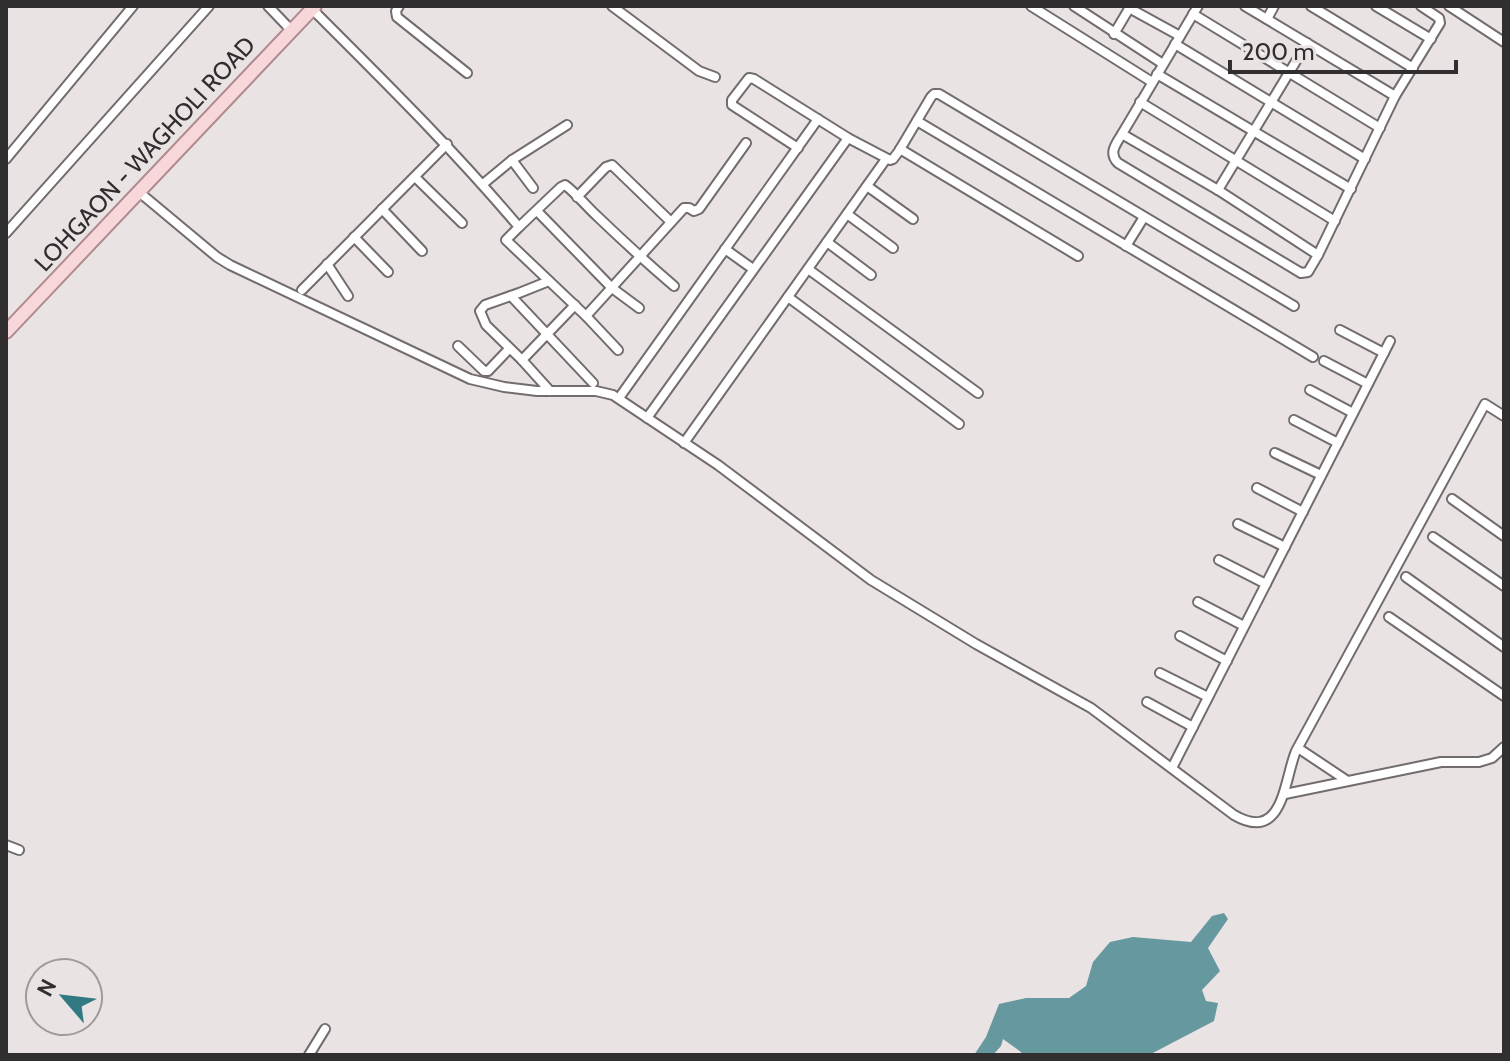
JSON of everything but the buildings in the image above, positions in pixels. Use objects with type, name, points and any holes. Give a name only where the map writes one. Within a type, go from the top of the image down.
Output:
[{"type":"main road","name":"LOHGAON - WAGHOLI ROAD","points":[[6,332],[314,8]]},
{"type":"street","points":[[6,159],[133,6]]},
{"type":"street","points":[[6,233],[209,6]]},
{"type":"street","points":[[268,6],[292,31]]},
{"type":"street","points":[[399,6],[397,17],[467,73]]},
{"type":"street","points":[[612,6],[699,71],[715,77]]},
{"type":"street","points":[[1031,6],[1351,189]]},
{"type":"street","points":[[1074,6],[1163,64]]},
{"type":"street","points":[[1245,6],[1395,96]]},
{"type":"street","points":[[1267,19],[1274,6]]},
{"type":"street","points":[[1311,6],[1413,68]]},
{"type":"street","points":[[1376,6],[1431,39]]},
{"type":"street","points":[[1380,128],[1290,73],[1195,8],[1113,154],[1118,163],[1301,273],[1308,272],[1351,189],[1365,159],[1380,128],[1395,96],[1440,20],[1421,6]]},
{"type":"street","points":[[1449,6],[1504,42]]},
{"type":"street","points":[[1114,34],[1130,7],[1271,102],[1365,159]]},
{"type":"street","points":[[314,8],[447,144],[519,227]]},
{"type":"street","points":[[1218,190],[1307,43]]},
{"type":"street","points":[[798,148],[732,105],[732,100],[749,78],[886,159],[893,159],[931,97],[939,94],[1294,306]]},
{"type":"street","points":[[1140,102],[1335,221]]},
{"type":"street","points":[[619,398],[818,119]]},
{"type":"street","points":[[917,121],[1313,357]]},
{"type":"street","points":[[483,184],[512,160],[567,125]]},
{"type":"street","points":[[1122,134],[1218,190],[1318,255]]},
{"type":"street","points":[[647,418],[848,138]]},
{"type":"street","points":[[586,316],[686,207],[694,211],[699,209],[746,143]]},
{"type":"street","points":[[302,290],[447,144]]},
{"type":"street","points":[[900,149],[1078,256]]},
{"type":"street","points":[[684,443],[886,159]]},
{"type":"street","points":[[512,160],[533,188]]},
{"type":"street","points":[[577,197],[606,167],[612,165],[671,222]]},
{"type":"street","points":[[415,177],[462,223]]},
{"type":"street","points":[[618,350],[506,240],[568,185],[577,197],[674,286]]},
{"type":"street","points":[[867,186],[913,219]]},
{"type":"street","points":[[139,192],[217,257],[457,374],[504,387],[596,391],[619,398],[765,500],[871,580],[976,644],[1091,708],[1234,815],[1248,821],[1256,822],[1273,814],[1285,794],[1298,748],[1485,404],[1504,416]]},
{"type":"street","points":[[382,209],[422,251]]},
{"type":"street","points":[[537,211],[612,288],[639,308]]},
{"type":"street","points":[[847,214],[893,248]]},
{"type":"street","points":[[1126,246],[1144,217]]},
{"type":"street","points":[[354,237],[388,272]]},
{"type":"street","points":[[827,242],[871,275]]},
{"type":"street","points":[[725,249],[753,269]]},
{"type":"street","points":[[327,264],[348,296]]},
{"type":"street","points":[[808,269],[978,393]]},
{"type":"street","points":[[549,281],[485,305],[480,311],[486,325],[550,391]]},
{"type":"street","points":[[511,296],[593,383]]},
{"type":"street","points":[[788,297],[959,424]]},
{"type":"street","points":[[522,360],[575,305]]},
{"type":"street","points":[[1340,330],[1384,353]]},
{"type":"street","points":[[1172,768],[1390,341]]},
{"type":"street","points":[[458,346],[484,371],[488,371],[509,349]]},
{"type":"street","points":[[1324,361],[1368,384]]},
{"type":"street","points":[[1310,390],[1353,413]]},
{"type":"street","points":[[1294,420],[1338,443]]},
{"type":"street","points":[[1275,453],[1321,475]]},
{"type":"street","points":[[1257,488],[1303,512]]},
{"type":"street","points":[[1452,499],[1504,536]]},
{"type":"street","points":[[1238,524],[1285,547]]},
{"type":"street","points":[[1433,537],[1504,586]]},
{"type":"street","points":[[1219,560],[1266,584]]},
{"type":"street","points":[[1406,577],[1504,647]]},
{"type":"street","points":[[1198,602],[1244,626]]},
{"type":"street","points":[[1389,617],[1504,696]]},
{"type":"street","points":[[1180,636],[1227,661]]},
{"type":"street","points":[[1160,673],[1208,697]]},
{"type":"street","points":[[1147,702],[1193,727]]},
{"type":"street","points":[[1492,758],[1504,747]]},
{"type":"street","points":[[1298,748],[1346,780]]},
{"type":"street","points":[[1285,794],[1441,762],[1479,762],[1504,756]]},
{"type":"street","points":[[6,845],[19,850]]},
{"type":"street","points":[[309,1055],[325,1029]]},
{"type":"water","points":[[1224,913],[1228,919],[1208,948],[1220,971],[1202,990],[1206,1001],[1218,1003],[1214,1021],[1149,1055],[1022,1055],[1003,1039],[993,1055],[974,1055],[986,1037],[999,1004],[1026,998],[1069,998],[1086,986],[1093,962],[1110,942],[1133,937],[1191,942],[1212,916]]}]
